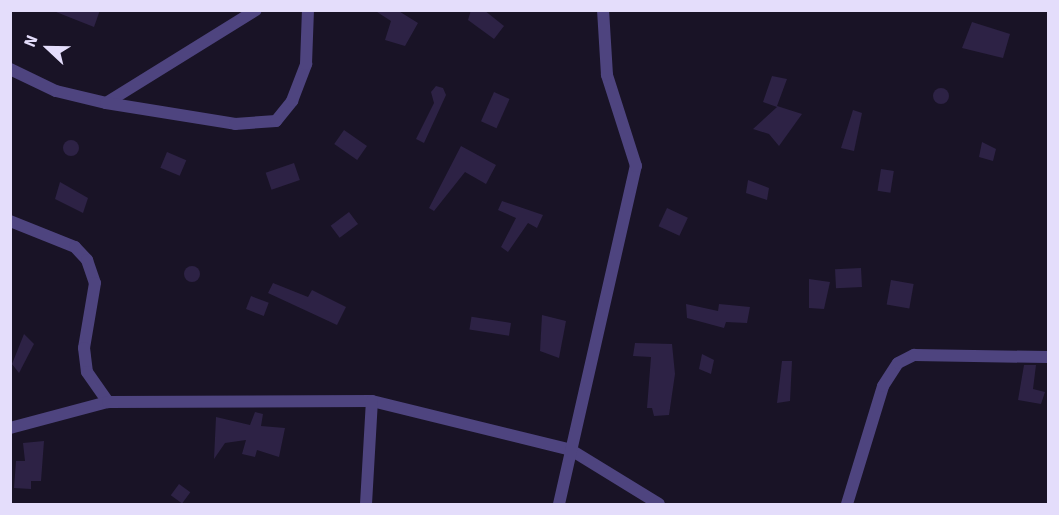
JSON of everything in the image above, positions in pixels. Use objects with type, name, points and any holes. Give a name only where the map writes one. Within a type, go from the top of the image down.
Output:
[{"type":"street","points":[[106,103],[256,10]]},
{"type":"street","points":[[10,69],[56,91],[106,103],[235,124],[276,121],[292,101],[306,64],[308,10]]},
{"type":"street","points":[[559,504],[636,166],[608,75],[603,10]]},
{"type":"street","points":[[10,221],[75,247],[87,260],[95,282],[84,348],[87,372],[108,402]]},
{"type":"street","points":[[847,504],[883,386],[898,363],[914,355],[1048,357]]},
{"type":"street","points":[[366,504],[372,401]]},
{"type":"street","points":[[10,428],[108,402],[372,401],[571,450],[659,504]]},
{"type":"building","points":[[51,10],[100,10],[94,27]]},
{"type":"building","points":[[374,10],[397,10],[418,23],[405,46],[385,40],[391,21]]},
{"type":"building","points":[[471,10],[484,10],[504,26],[494,39],[468,20]]},
{"type":"building","points":[[972,22],[1010,34],[1003,58],[962,48]]},
{"type":"building","points":[[772,76],[787,79],[777,106],[802,114],[779,146],[769,134],[753,129],[777,107],[763,102]]},
{"type":"building","points":[[436,86],[443,88],[446,95],[424,143],[416,139],[434,103],[431,92]]},
{"type":"building","points":[[941,88],[947,90],[949,96],[947,102],[941,104],[935,102],[933,96],[935,90]]},
{"type":"building","points":[[494,92],[510,99],[497,128],[481,121]]},
{"type":"building","points":[[853,110],[862,113],[854,151],[841,148]]},
{"type":"building","points":[[344,130],[367,146],[357,160],[334,144]]},
{"type":"building","points":[[71,140],[77,142],[79,148],[77,154],[71,156],[65,154],[63,148],[65,142]]},
{"type":"building","points":[[982,142],[996,149],[993,161],[979,157]]},
{"type":"building","points":[[461,146],[496,165],[486,184],[465,172],[434,211],[429,208]]},
{"type":"building","points":[[167,152],[186,160],[180,176],[160,168]]},
{"type":"building","points":[[294,163],[300,180],[271,190],[266,173]]},
{"type":"building","points":[[881,169],[894,171],[890,193],[878,191]]},
{"type":"building","points":[[748,180],[769,188],[767,200],[746,193]]},
{"type":"building","points":[[60,182],[88,198],[83,213],[55,199]]},
{"type":"building","points":[[502,201],[543,215],[537,228],[528,223],[508,252],[501,247],[516,218],[498,210]]},
{"type":"building","points":[[667,208],[688,218],[679,236],[659,226]]},
{"type":"building","points":[[349,212],[358,224],[340,238],[331,226]]},
{"type":"building","points":[[192,266],[198,268],[200,274],[198,280],[192,282],[186,280],[184,274],[186,268]]},
{"type":"building","points":[[861,268],[862,287],[836,288],[835,269]]},
{"type":"building","points":[[809,279],[830,282],[824,309],[809,308]]},
{"type":"building","points":[[891,280],[914,284],[909,309],[887,305]]},
{"type":"building","points":[[273,283],[308,297],[312,290],[346,307],[337,325],[268,293]]},
{"type":"building","points":[[251,296],[269,303],[264,316],[246,309]]},
{"type":"building","points":[[686,304],[718,311],[719,304],[750,307],[747,323],[726,322],[724,328],[687,318]]},
{"type":"building","points":[[542,315],[566,321],[559,358],[540,351]]},
{"type":"building","points":[[471,317],[511,323],[509,336],[469,330]]},
{"type":"building","points":[[24,334],[34,344],[19,373],[12,364]]},
{"type":"building","points":[[635,343],[672,344],[675,374],[669,415],[654,416],[652,408],[647,408],[651,357],[633,356]]},
{"type":"building","points":[[702,354],[714,360],[711,374],[699,369]]},
{"type":"building","points":[[782,361],[792,361],[790,401],[777,403]]},
{"type":"building","points":[[1024,365],[1036,365],[1033,389],[1045,392],[1041,404],[1018,400]]},
{"type":"building","points":[[255,412],[263,414],[261,426],[285,428],[279,457],[257,450],[255,457],[242,454],[246,440],[225,443],[214,459],[216,417],[250,425]]},
{"type":"building","points":[[44,441],[41,481],[31,481],[31,489],[14,488],[16,461],[25,461],[23,443]]},
{"type":"building","points":[[179,484],[190,492],[182,504],[171,495]]}]
